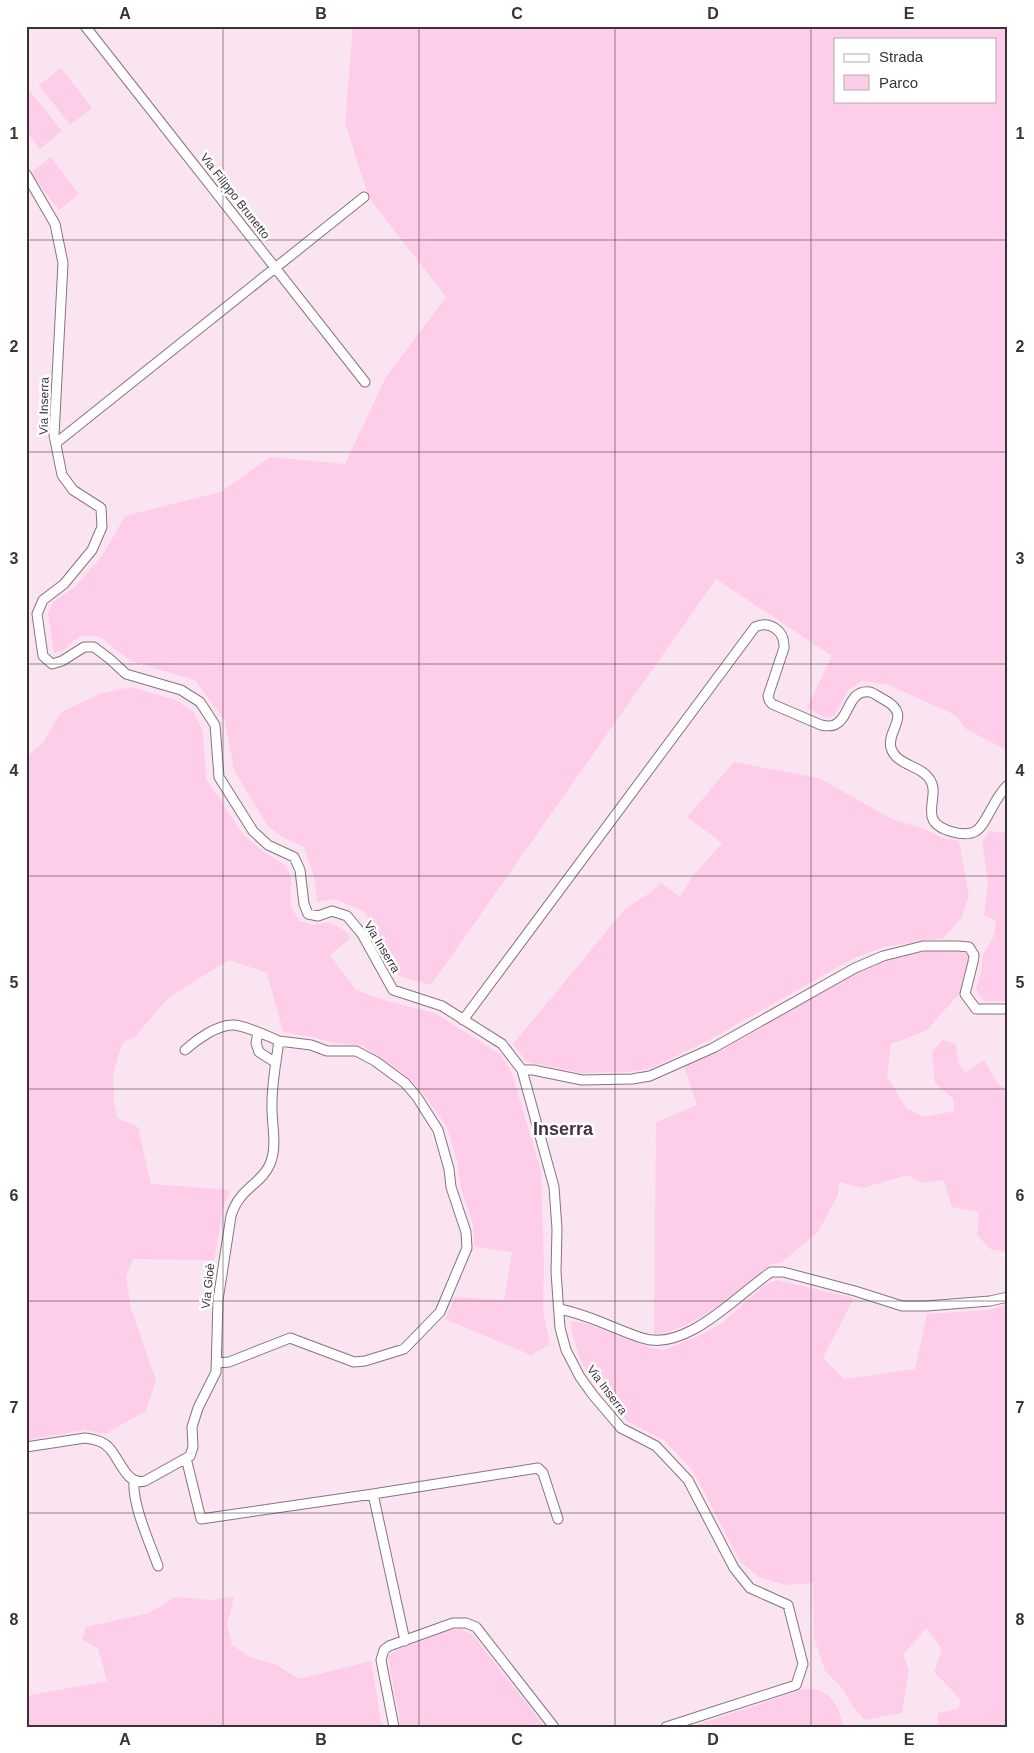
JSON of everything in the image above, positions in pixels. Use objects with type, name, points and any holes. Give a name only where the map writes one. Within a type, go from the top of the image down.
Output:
[{"type":"street","name":"Via Filippo Brunetto","points":[[85,26],[365,382]]},
{"type":"street","name":"Via Inserra","points":[[26,174],[56,224],[63,263],[54,435],[62,475],[73,490],[100,508],[102,527],[92,550],[64,584],[43,600],[37,614],[43,656],[52,664],[62,662],[84,646],[94,648],[126,674],[181,690],[200,702],[215,725],[220,777],[253,831],[268,845],[294,857],[300,870],[304,904],[308,914],[318,916],[332,911],[346,916],[362,934],[393,990],[442,1006],[502,1044],[522,1070],[554,1187],[557,1229],[556,1272],[558,1309],[560,1328],[566,1350],[592,1395],[621,1428],[656,1446],[688,1480],[734,1568],[750,1588],[788,1604],[803,1664],[796,1685],[666,1727]]},
{"type":"street","points":[[56,443],[364,196]]},
{"type":"street","points":[[463,1020],[755,628],[761,624],[769,625],[776,629],[782,635],[784,641],[784,648],[768,696],[772,704],[821,725],[830,726],[837,724],[850,702],[861,693],[870,692],[890,702],[896,709],[898,718],[891,748],[900,760],[926,775],[931,782],[933,791],[931,812],[932,819],[937,825],[945,830],[959,834],[970,834],[976,831],[982,826],[1002,790],[1008,785]]},
{"type":"street","points":[[522,1070],[533,1070],[582,1080],[632,1079],[650,1076],[713,1048],[855,968],[883,956],[922,946],[958,946],[968,948],[974,955],[965,994],[970,1002],[976,1009],[1008,1009]]},
{"type":"street","points":[[185,1050],[197,1039],[218,1029],[234,1025],[279,1041],[311,1045],[327,1051],[356,1052],[375,1061],[405,1083],[417,1097],[438,1130],[449,1169],[451,1187],[466,1232],[467,1248],[440,1312],[404,1349],[365,1361],[354,1362],[290,1338],[229,1362],[217,1363]]},
{"type":"street","points":[[258,1033],[256,1044],[259,1052],[276,1064]]},
{"type":"street","name":"Via Gioè","points":[[186,1458],[190,1456],[193,1448],[192,1427],[198,1408],[216,1372],[218,1300],[234,1206],[270,1165],[274,1149],[272,1102],[279,1041]]},
{"type":"street","points":[[558,1309],[584,1315],[643,1339],[657,1342],[701,1326],[717,1316],[771,1272],[784,1272],[846,1288],[902,1306],[990,1302],[1008,1296]]},
{"type":"street","points":[[26,1447],[85,1438],[94,1439],[110,1448],[128,1476],[134,1481],[145,1481],[186,1458],[201,1519],[538,1468],[542,1473],[558,1519]]},
{"type":"street","points":[[134,1481],[138,1509],[158,1566]]},
{"type":"street","points":[[373,1494],[405,1641]]},
{"type":"street","points":[[394,1727],[381,1656],[386,1648],[453,1623],[466,1623],[476,1627],[554,1727]]},
{"type":"green space","points":[[353,26],[1008,26],[1008,738],[1006,750],[966,729],[955,715],[887,684],[862,681],[848,690],[835,715],[827,718],[807,708],[832,656],[716,579],[431,985],[399,976],[364,911],[335,899],[317,902],[314,877],[304,847],[282,837],[267,825],[234,770],[225,721],[195,680],[131,661],[99,636],[80,636],[63,651],[54,653],[48,614],[53,602],[75,587],[102,556],[125,516],[221,492],[270,457],[345,464],[386,377],[446,297],[369,198],[345,123]]},
{"type":"green space","points":[[61,68],[92,108],[70,125],[39,85]]},
{"type":"green space","points":[[30,91],[62,131],[40,149],[26,131],[26,94]]},
{"type":"green space","points":[[51,157],[79,194],[59,210],[30,173]]},
{"type":"green space","points":[[131,687],[176,700],[193,711],[203,732],[206,779],[243,834],[262,851],[286,866],[291,877],[291,906],[299,921],[313,925],[329,922],[344,930],[351,938],[330,955],[356,990],[384,1000],[435,1013],[501,1055],[512,1074],[541,1171],[544,1263],[543,1312],[550,1344],[531,1355],[445,1319],[455,1297],[504,1300],[512,1252],[474,1247],[473,1224],[461,1189],[457,1160],[446,1125],[421,1091],[404,1074],[363,1046],[335,1043],[283,1032],[267,973],[229,960],[169,997],[135,1037],[123,1042],[113,1073],[117,1118],[138,1127],[151,1184],[230,1190],[223,1208],[214,1260],[133,1259],[126,1277],[131,1309],[156,1380],[146,1411],[105,1434],[85,1430],[26,1440],[26,757],[43,743],[61,712],[102,693]]},
{"type":"green space","points":[[734,762],[819,778],[894,820],[922,828],[943,838],[959,841],[969,896],[961,919],[943,938],[883,947],[852,959],[713,1038],[652,1068],[630,1072],[581,1073],[527,1062],[513,1044],[625,909],[661,883],[680,897],[693,876],[722,843],[687,817]]},
{"type":"green space","points":[[989,831],[1008,833],[1008,1001],[984,1001],[976,989],[981,973],[983,954],[994,936],[996,921],[984,915],[988,882],[982,842]]},
{"type":"green space","points":[[926,951],[959,951],[968,954],[969,959],[960,993],[926,1031],[891,1044],[887,1076],[906,1108],[924,1117],[954,1111],[953,1099],[935,1083],[932,1052],[942,1040],[956,1044],[958,1062],[965,1073],[984,1060],[997,1082],[1008,1092],[1008,1250],[1006,1252],[990,1249],[977,1235],[979,1212],[952,1207],[944,1180],[923,1183],[907,1175],[863,1188],[839,1182],[838,1195],[818,1232],[782,1262],[770,1265],[716,1308],[701,1317],[671,1331],[654,1335],[656,1122],[697,1105],[684,1066],[724,1049],[855,973],[888,960]]},
{"type":"green space","points":[[777,1280],[854,1298],[823,1358],[844,1379],[915,1369],[927,1314],[989,1310],[1008,1304],[1008,1727],[937,1727],[938,1713],[958,1709],[961,1700],[934,1672],[942,1650],[927,1628],[903,1654],[909,1671],[902,1713],[865,1720],[854,1708],[843,1689],[825,1671],[814,1638],[813,1583],[785,1585],[759,1577],[740,1561],[693,1471],[664,1440],[628,1422],[595,1385],[580,1359],[572,1332],[571,1321],[584,1323],[652,1348],[664,1350],[703,1334],[722,1323],[764,1285]]},
{"type":"green space","points":[[175,1597],[211,1600],[234,1597],[227,1625],[232,1645],[250,1657],[277,1665],[299,1679],[371,1661],[382,1727],[26,1727],[26,1696],[107,1681],[98,1649],[82,1639],[86,1627],[149,1613]]},
{"type":"green space","points":[[461,1629],[472,1634],[545,1727],[401,1727],[388,1657],[394,1651],[448,1631]]},
{"type":"green space","points":[[804,1689],[818,1690],[830,1697],[839,1711],[843,1727],[691,1727]]},
{"type":"district","name":"Inserra","points":[[563,1129]]}]
